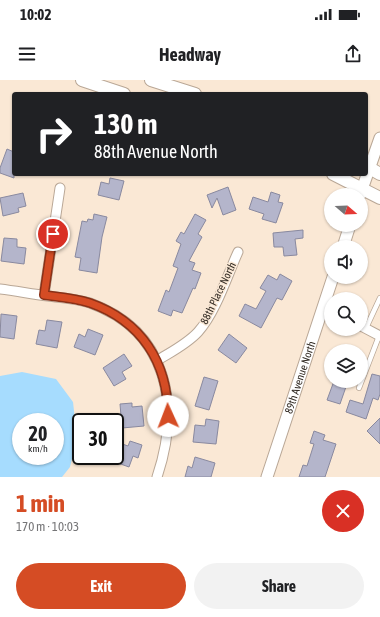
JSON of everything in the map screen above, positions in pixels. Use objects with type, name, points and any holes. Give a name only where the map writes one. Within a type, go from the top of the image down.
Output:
[{"type":"main road","points":[[82,80],[118,92]]},
{"type":"main road","points":[[151,80],[188,92]]},
{"type":"main road","points":[[336,176],[355,188]]},
{"type":"main road","points":[[368,194],[380,198]]},
{"type":"street","points":[[363,188],[372,169],[380,138]]},
{"type":"street","points":[[44,295],[60,188]]},
{"type":"street","name":"88th Place North","points":[[158,360],[185,343],[198,332],[208,320],[238,252]]},
{"type":"street","points":[[0,289],[88,303],[109,311],[127,324],[143,339],[158,360],[164,379],[168,401],[168,430],[164,453],[157,477]]},
{"type":"street","name":"89th Avenue North","points":[[267,477],[324,319]]},
{"type":"street","points":[[368,329],[380,336]]},
{"type":"lane","points":[[368,320],[380,298]]},
{"type":"lane","points":[[368,366],[380,336]]},
{"type":"water","points":[[22,372],[56,379],[73,402],[74,413],[72,413],[72,459],[70,467],[62,477],[0,477],[0,376]]},
{"type":"building","points":[[7,149],[12,151],[12,176],[14,176],[14,178],[0,173],[0,168]]},
{"type":"building","points":[[110,178],[124,181],[119,200],[98,195],[101,182],[109,184]]},
{"type":"building","points":[[228,187],[236,210],[223,215],[217,198],[212,208],[207,195]]},
{"type":"building","points":[[271,192],[280,195],[278,202],[283,203],[276,223],[262,219],[264,214],[249,209],[253,197],[268,202]]},
{"type":"building","points":[[23,193],[26,206],[18,208],[19,212],[3,216],[0,198]]},
{"type":"building","points":[[94,214],[107,217],[102,237],[97,273],[79,270],[81,258],[75,257],[82,221],[87,222],[88,219],[93,220]]},
{"type":"building","points":[[195,214],[206,220],[198,234],[202,237],[189,261],[195,263],[192,270],[201,273],[195,289],[193,288],[182,313],[173,310],[171,316],[158,311],[166,290],[169,292],[178,268],[173,266],[181,244],[176,241],[181,232],[184,234]]},
{"type":"building","points":[[303,230],[303,238],[295,239],[297,255],[284,256],[283,247],[274,247],[273,233]]},
{"type":"building","points":[[4,238],[17,239],[17,247],[26,248],[24,264],[1,261]]},
{"type":"building","points":[[280,274],[292,281],[282,300],[277,298],[261,328],[239,316],[245,304],[256,309],[266,291],[260,288],[268,275],[277,280]]},
{"type":"building","points":[[1,314],[17,316],[14,339],[0,337]]},
{"type":"building","points":[[47,320],[62,322],[57,348],[36,344],[39,330],[45,331]]},
{"type":"building","points":[[88,329],[103,335],[95,355],[74,347],[79,334],[85,337]]},
{"type":"building","points":[[229,334],[247,348],[236,363],[218,350]]},
{"type":"building","points":[[124,354],[132,366],[122,372],[126,379],[114,386],[103,368]]},
{"type":"building","points":[[372,374],[380,376],[380,394],[378,400],[373,398],[366,419],[346,412],[350,400],[363,404]]},
{"type":"building","points":[[204,377],[218,381],[209,410],[195,406]]},
{"type":"building","points":[[331,388],[346,388],[340,404],[327,400]]},
{"type":"building","points":[[132,403],[132,407],[142,406],[144,426],[124,428],[124,413],[121,413],[120,404]]},
{"type":"building","points":[[380,418],[380,444],[367,431]]},
{"type":"building","points":[[206,419],[219,421],[216,444],[193,442],[195,425],[205,426]]},
{"type":"building","points":[[314,431],[325,435],[323,440],[336,444],[325,477],[299,477],[303,465],[307,466],[314,444],[310,443]]},
{"type":"building","points":[[130,441],[142,445],[138,458],[133,456],[129,467],[123,465],[124,445],[128,446]]},
{"type":"building","points":[[195,457],[215,463],[211,477],[185,477],[188,466],[192,468]]},
{"type":"route","points":[[53,234],[44,295],[88,303],[109,311],[127,324],[143,339],[158,360],[164,379],[168,401],[168,416]]}]
